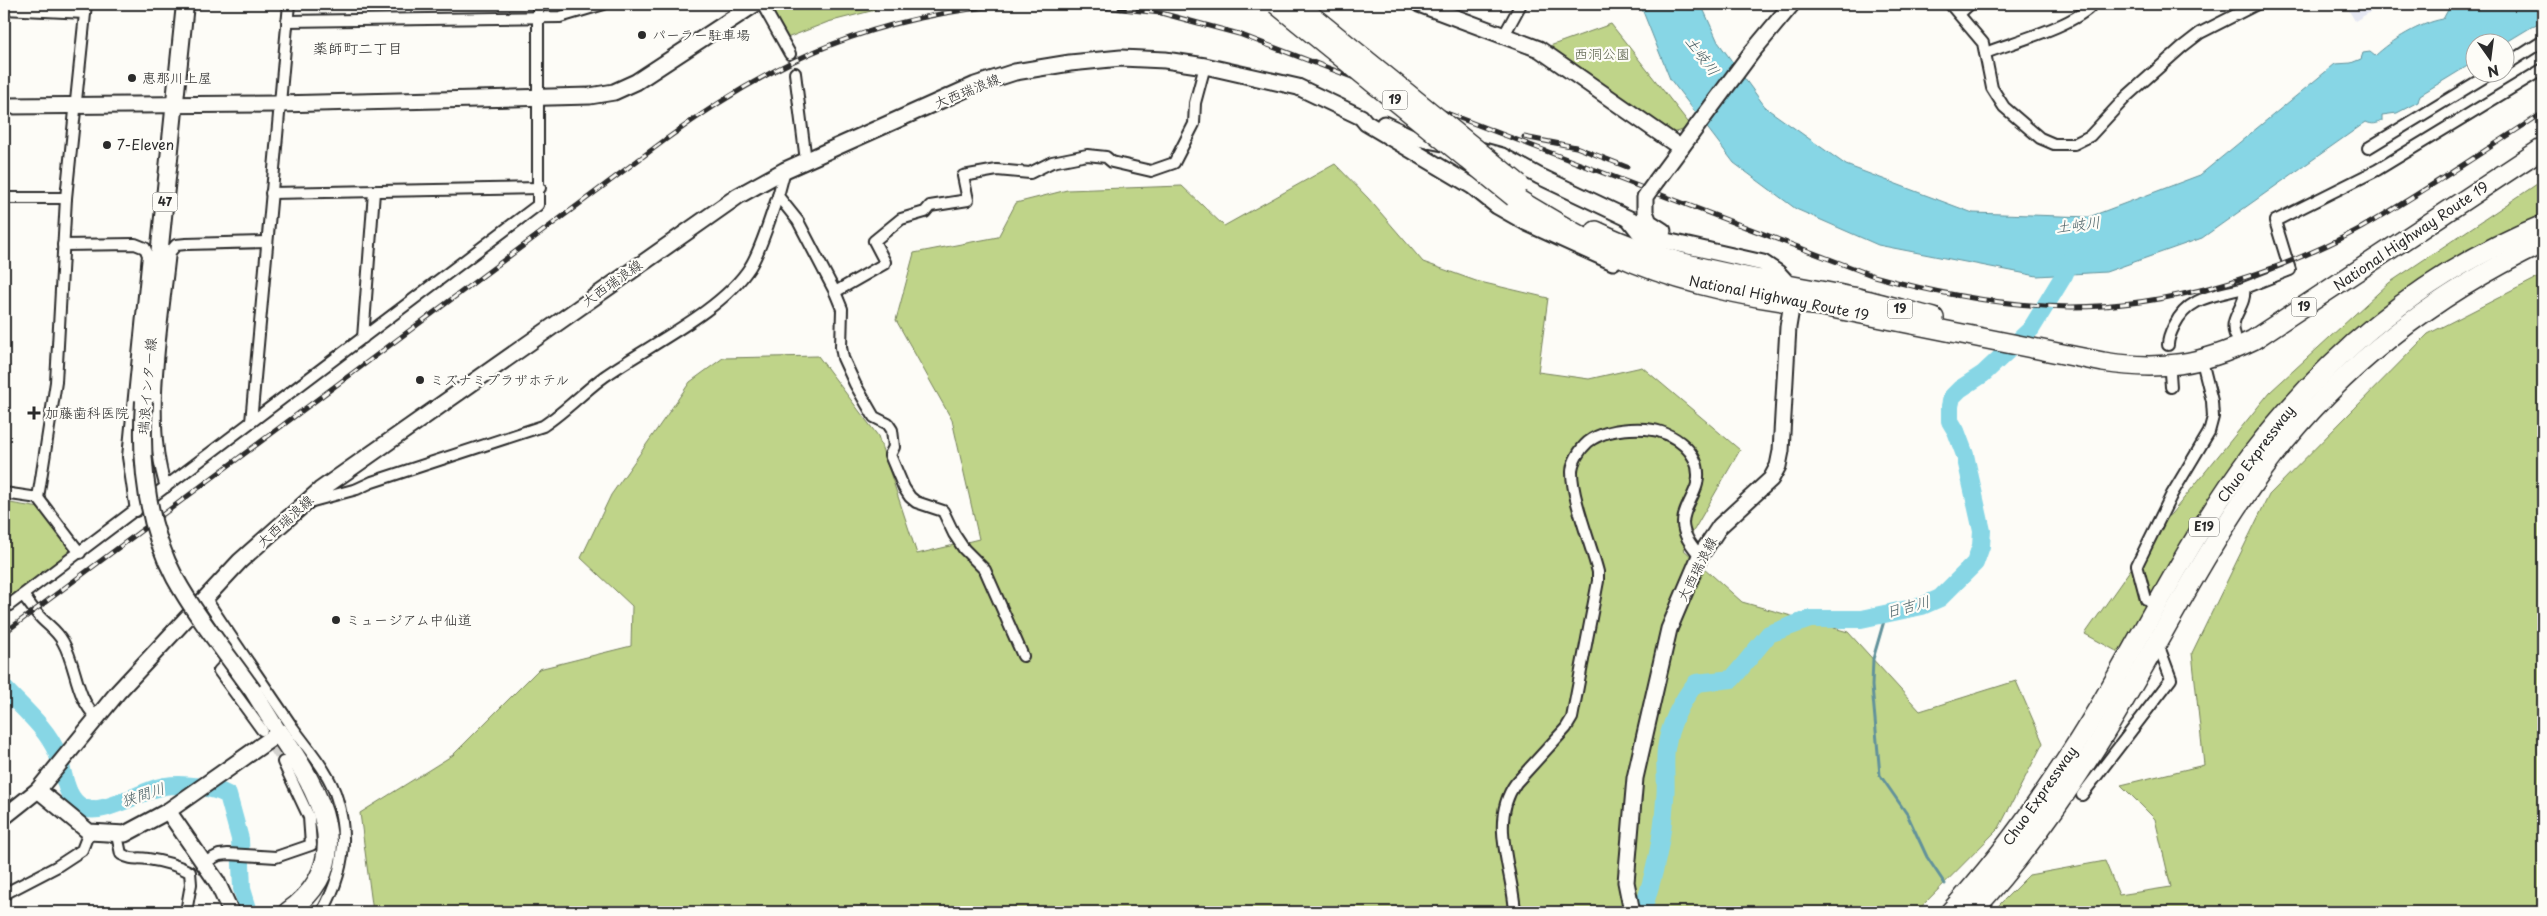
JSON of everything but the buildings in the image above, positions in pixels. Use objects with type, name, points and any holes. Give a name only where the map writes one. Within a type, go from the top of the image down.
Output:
[{"type":"highway","name":"National Highway Route 19","points":[[1276,4],[1561,226],[1636,263],[1684,280],[1791,294]]},
{"type":"highway","name":"National Highway Route 19","points":[[1297,4],[1517,191],[1542,202],[1573,220],[1638,248],[1733,275],[1822,306],[2036,344],[2123,365],[2169,367],[2202,360],[2253,340],[2543,148]]},
{"type":"highway","name":"National Highway Route 19","points":[[2036,344],[2122,353],[2166,355],[2203,348],[2235,335],[2258,322],[2543,135]]},
{"type":"highway","name":"Chuo Expressway","points":[[1950,912],[2016,834],[2066,761],[2215,509],[2250,457],[2280,418],[2343,352],[2382,318],[2453,270],[2493,248],[2543,225]]},
{"type":"highway","name":"Chuo Expressway","points":[[1972,912],[2030,842],[2096,746],[2236,511],[2294,431],[2356,366],[2396,331],[2465,284],[2543,243]]},
{"type":"highway","points":[[271,732],[301,764],[319,797],[326,818],[328,834],[326,859],[322,872],[309,893],[288,912]]},
{"type":"main road","name":"瑞浪インター線","points":[[185,4],[144,401],[142,433],[144,468],[152,518],[175,578],[189,601],[253,691],[271,732]]},
{"type":"main road","points":[[4,106],[279,104],[539,99],[590,96],[614,92],[636,82],[755,4]]},
{"type":"main road","points":[[1419,4],[1539,49],[1681,148]]},
{"type":"main road","points":[[1629,219],[1641,198],[1646,196],[1752,52],[1792,4]]},
{"type":"main road","name":"大西瑞浪線","points":[[4,817],[38,790],[96,718],[172,632],[206,599],[240,561],[320,490],[641,262],[738,196],[785,170],[975,85],[1015,72],[1070,63],[1121,58],[1165,60],[1205,66],[1298,87],[1361,118]]},
{"type":"main road","points":[[1361,118],[1368,117],[1412,137],[1502,156],[1629,219],[1696,243],[1701,248]]},
{"type":"main road","points":[[1361,118],[1366,123],[1472,186],[1497,206],[1574,246],[1624,266],[1663,278],[1684,280]]},
{"type":"main road","points":[[1472,186],[1467,179],[1476,156],[1483,151]]},
{"type":"main road","points":[[1646,196],[1645,212],[1649,222],[1663,231]]},
{"type":"main road","points":[[1629,219],[1639,232],[1653,238],[1694,249],[1701,248],[1763,263],[1778,272],[1791,294]]},
{"type":"main road","name":"大西瑞浪線","points":[[1632,912],[1626,882],[1638,760],[1669,629],[1700,556],[1720,526],[1771,479],[1778,466],[1781,451],[1791,294]]},
{"type":"main road","points":[[38,790],[90,832],[117,835],[133,832],[222,775],[271,732]]},
{"type":"main road","points":[[168,811],[217,882],[232,912]]},
{"type":"street","points":[[250,422],[288,4]]},
{"type":"street","points":[[4,609],[538,205],[540,188],[538,4]]},
{"type":"street","points":[[287,21],[560,17],[604,4]]},
{"type":"street","points":[[762,4],[790,54]]},
{"type":"street","points":[[1503,37],[1521,4]]},
{"type":"street","points":[[1950,4],[1983,43],[1992,88],[2004,107],[2040,138],[2054,144],[2074,144],[2090,136],[2127,96],[2182,47],[2200,33],[2258,4]]},
{"type":"street","points":[[1959,14],[1970,4]]},
{"type":"street","points":[[1985,53],[2071,21],[2087,11],[2093,4]]},
{"type":"street","points":[[4,9],[86,8],[66,198],[56,382],[38,498]]},
{"type":"street","points":[[2514,60],[2543,41]]},
{"type":"street","points":[[835,292],[884,264],[885,262],[874,242],[900,219],[925,212],[930,206],[968,200],[964,176],[997,170],[1030,173],[1052,162],[1087,155],[1106,157],[1112,162],[1151,171],[1174,163],[1194,124],[1195,103],[1205,66]]},
{"type":"street","points":[[2168,345],[2176,322],[2188,306],[2203,299],[2244,288],[2290,270],[2275,221],[2377,170],[2543,69]]},
{"type":"street","points":[[795,73],[806,160]]},
{"type":"street","points":[[2368,148],[2476,82]]},
{"type":"street","points":[[306,503],[356,489],[372,482],[544,426],[563,413],[602,378],[721,299],[735,285],[752,265],[778,196],[785,170]]},
{"type":"street","points":[[271,193],[540,188]]},
{"type":"street","points":[[363,338],[374,192]]},
{"type":"street","points":[[778,196],[798,221],[835,292],[842,310],[841,347],[844,358],[855,384],[874,417],[888,424],[892,430],[894,447],[890,455],[904,488],[916,502],[943,512],[964,549],[982,565],[1023,656]]},
{"type":"street","points":[[4,198],[66,198]]},
{"type":"street","points":[[166,487],[161,472],[156,400],[170,252],[176,245],[266,242]]},
{"type":"street","points":[[63,244],[135,244],[145,248],[148,255],[128,458],[136,511]]},
{"type":"street","points":[[2235,335],[2234,322],[2243,304],[2244,288]]},
{"type":"street","points":[[2146,599],[2137,565],[2172,494],[2208,432],[2213,417],[2212,401],[2202,360]]},
{"type":"street","points":[[2170,373],[2172,387]]},
{"type":"street","points":[[1515,912],[1504,854],[1503,830],[1510,790],[1566,728],[1572,718],[1598,581],[1598,572],[1572,472],[1579,453],[1587,443],[1602,434],[1634,428],[1656,430],[1670,435],[1689,450],[1694,459],[1697,482],[1683,523],[1689,541],[1700,556]]},
{"type":"street","points":[[4,493],[38,498],[80,553]]},
{"type":"street","points":[[23,595],[36,613],[59,636],[73,667],[79,694],[86,708],[96,718]]},
{"type":"street","points":[[206,599],[321,767],[337,798],[342,827],[343,851],[334,888],[322,912]]},
{"type":"street","points":[[239,649],[219,671],[271,732]]},
{"type":"street","points":[[2082,795],[2171,678],[2161,652]]},
{"type":"street","points":[[203,863],[219,855],[228,854],[276,858],[311,845],[309,817],[283,762]]},
{"type":"street","points":[[4,894],[82,850],[90,832]]},
{"type":"street","points":[[117,835],[121,854],[133,860],[146,858],[180,866],[190,872],[191,884],[186,912]]},
{"type":"shaded area","points":[[2345,4],[2384,4],[2355,21]]},
{"type":"green space","points":[[774,4],[875,4],[875,10],[828,22],[787,38],[768,8]]},
{"type":"green space","name":"西洞公園","points":[[1611,24],[1688,122],[1683,130],[1671,133],[1547,47]]},
{"type":"green space","points":[[1335,164],[1368,198],[1423,262],[1476,281],[1548,298],[1538,372],[1589,379],[1642,367],[1740,450],[1683,549],[1742,602],[1848,632],[1920,711],[2016,681],[2043,743],[1999,828],[1916,912],[373,912],[360,813],[453,755],[539,669],[631,646],[632,606],[581,558],[611,495],[690,382],[723,358],[818,356],[878,436],[917,554],[979,539],[952,420],[896,320],[914,253],[998,237],[1016,203],[1067,190],[1182,186],[1224,226]]},
{"type":"green space","points":[[2543,180],[2543,216],[2469,254],[2399,299],[2334,351],[2303,379],[2275,410],[2237,462],[2120,653],[2085,634],[2159,529],[2270,392],[2389,283]]},
{"type":"green space","points":[[2543,275],[2543,912],[2382,912],[2365,909],[2316,912],[1992,912],[2029,875],[2105,861],[2119,895],[2171,887],[2155,819],[2121,785],[2204,765],[2192,653],[2269,495],[2428,334]]},
{"type":"green space","points":[[4,502],[40,508],[77,558],[4,612]]},
{"type":"water","name":"土岐川","points":[[1640,4],[1701,4],[1718,42],[1766,108],[1846,165],[1973,213],[2089,217],[2200,175],[2335,64],[2351,63],[2361,59],[2363,53],[2370,52],[2375,56],[2407,33],[2425,24],[2443,19],[2448,10],[2459,4],[2543,4],[2543,20],[2514,38],[2514,32],[2464,32],[2464,68],[2420,95],[2418,102],[2397,113],[2382,115],[2382,121],[2378,123],[2366,122],[2202,238],[2106,272],[2037,276],[1878,245],[1796,209],[1734,163],[1670,79]]},
{"type":"waterway","name":"日吉川","points":[[1642,912],[1660,842],[1666,793],[1665,755],[1668,740],[1676,714],[1696,683],[1732,679],[1769,634],[1810,619],[1861,619],[1922,606],[1940,598],[1975,563],[1981,546],[1982,531],[1965,455],[1950,421],[1952,397],[1960,389],[1983,374],[2031,329],[2064,275],[2074,253]]},
{"type":"waterway","points":[[1886,614],[1873,659],[1872,686],[1880,775],[1907,814],[1927,857],[1945,884]]},
{"type":"waterway","name":"狭間川","points":[[4,688],[34,719],[53,744],[71,797],[82,807],[100,809],[156,788],[172,785],[206,788],[228,795],[240,839],[242,889],[249,912]]},
{"type":"tunnel","points":[[790,54],[795,73]]},
{"type":"tunnel","points":[[266,735],[283,762]]},
{"type":"railway","points":[[4,633],[665,140],[748,85],[830,45],[872,30],[964,10],[1015,4]]},
{"type":"railway","points":[[1073,4],[1161,13],[1239,34],[1874,276],[1971,298],[2046,306],[2108,305],[2183,294],[2220,285],[2294,260],[2328,245],[2384,215],[2543,113]]},
{"type":"railway","points":[[1524,137],[1576,147],[1627,167]]},
{"type":"place","name":"パーラー駐車場","points":[[642,35]]},
{"type":"place","name":"恵那川上屋","points":[[132,78]]},
{"type":"place","name":"7-Eleven","points":[[107,145]]},
{"type":"place","name":"ミズナミプラザホテル","points":[[420,380]]},
{"type":"place","name":"加藤歯科医院","points":[[34,413]]},
{"type":"place","name":"ミュージアム中仙道","points":[[336,620]]},
{"type":"district","name":"薬師町二丁目","points":[[358,49]]}]
